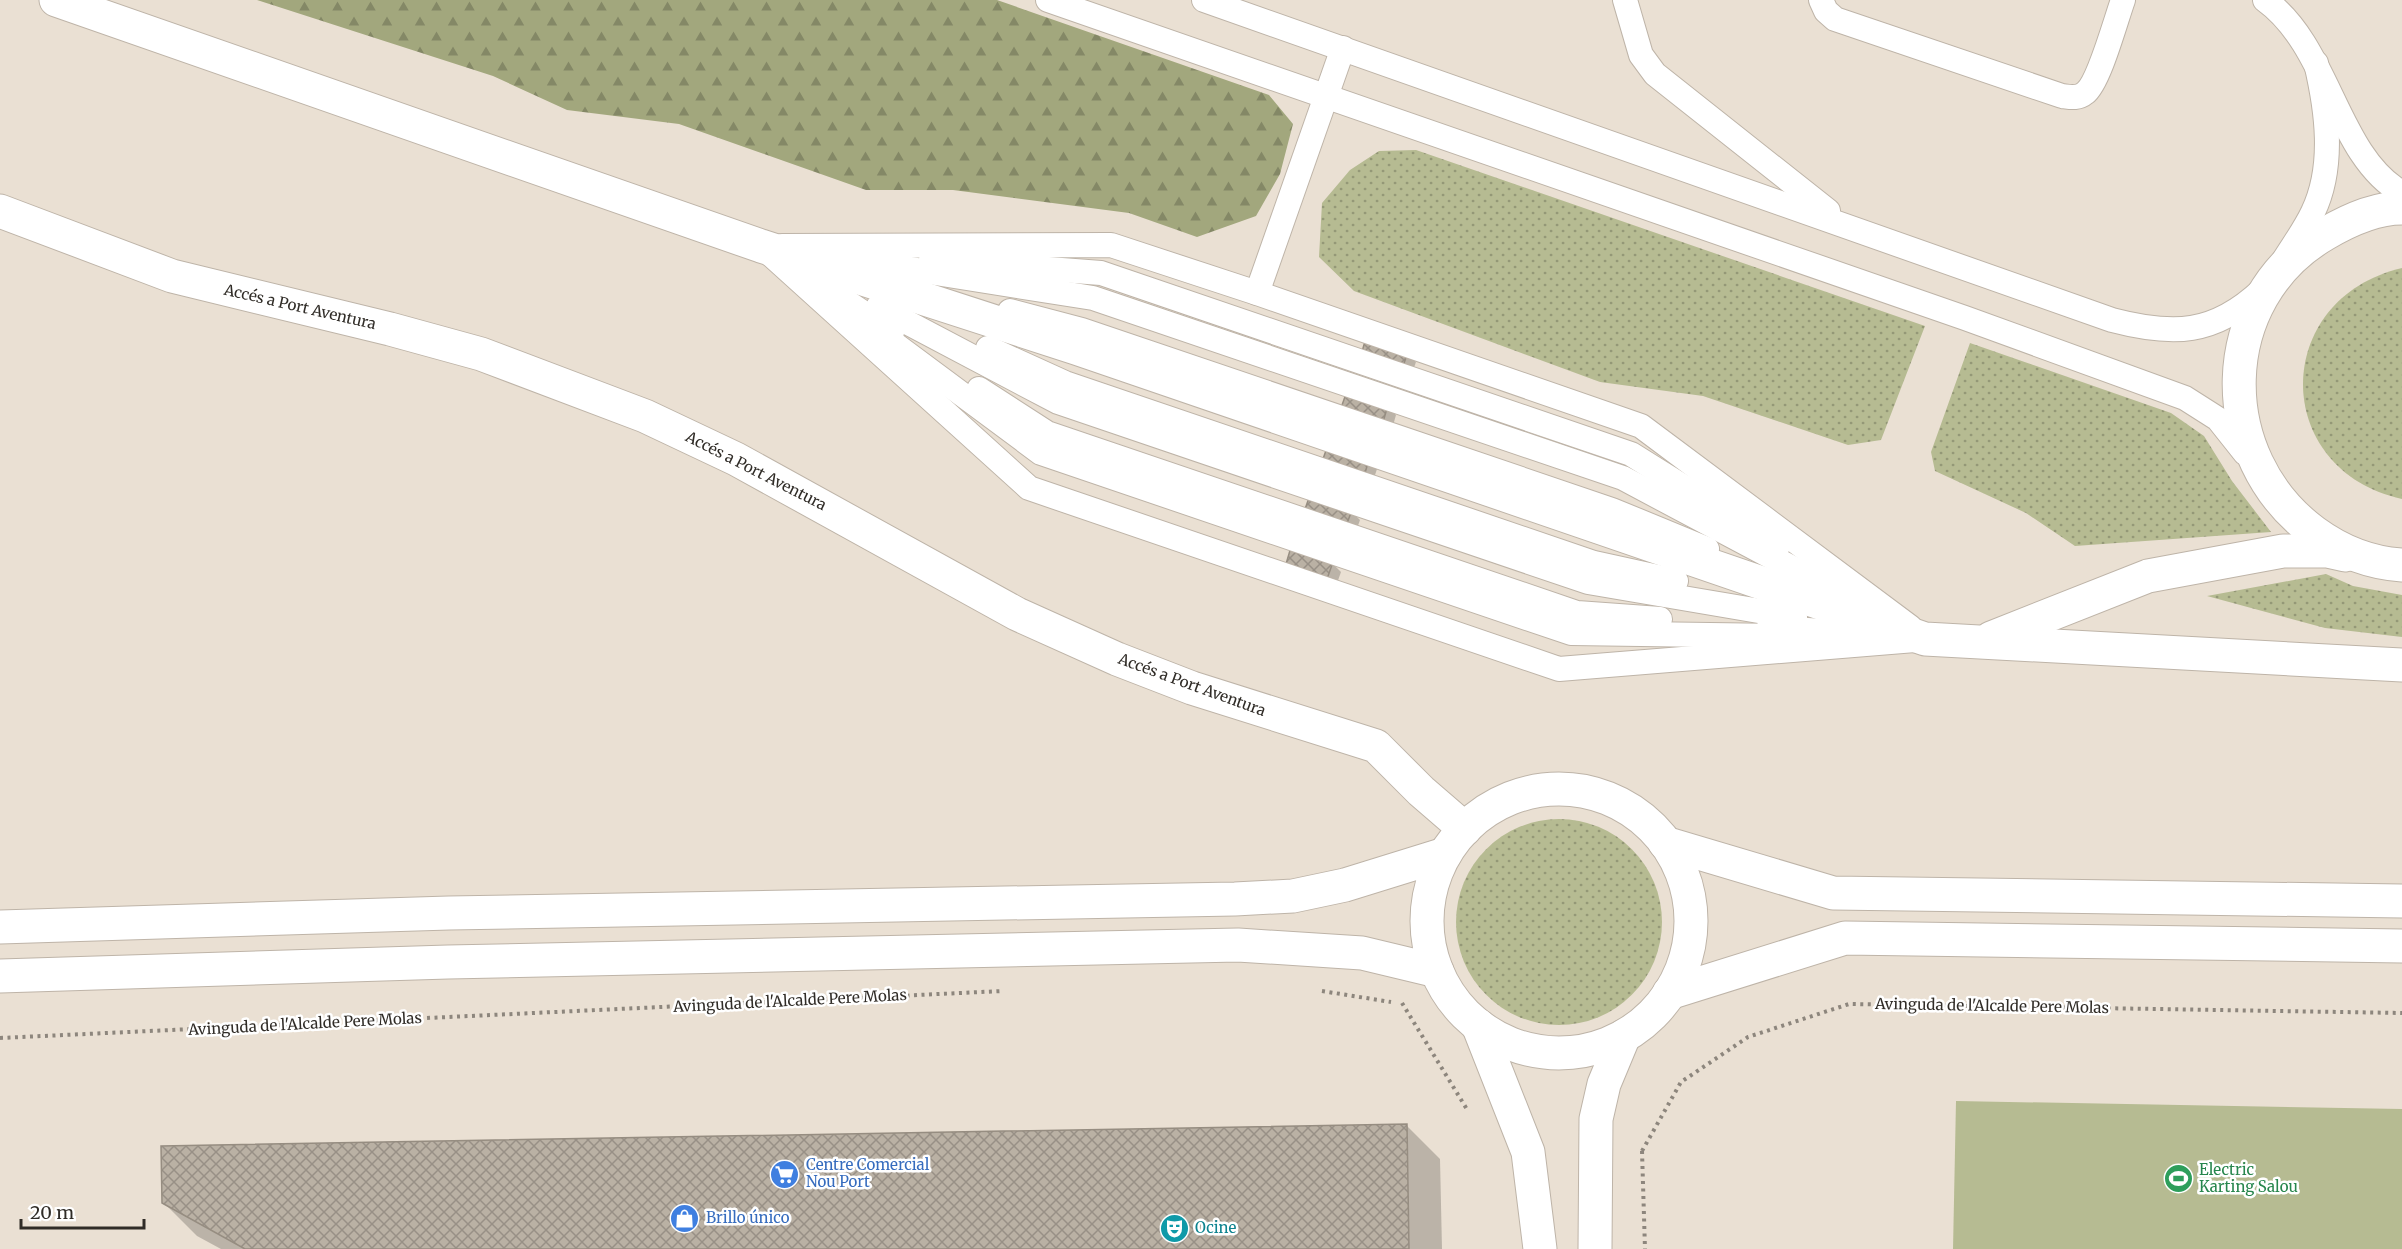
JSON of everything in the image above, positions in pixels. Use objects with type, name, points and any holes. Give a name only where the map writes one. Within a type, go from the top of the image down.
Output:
[{"type":"street","points":[[56,0],[761,246],[1076,348],[1926,639],[2402,665]]},
{"type":"street","points":[[2393,564],[2334,547],[2292,516],[2260,474],[2242,427],[2238,376],[2248,326],[2272,282],[2305,246],[2347,221],[2402,208]]},
{"type":"street","name":"Accés a Port Aventura","points":[[0,211],[172,276],[390,329],[481,354],[645,416],[736,459],[1037,623],[1192,688],[1376,746],[1421,791],[1455,842]]},
{"type":"street","points":[[1981,642],[2148,576],[2283,551],[2326,550],[2393,564]]},
{"type":"street","points":[[1574,789],[1616,801],[1635,812],[1665,843],[1685,884],[1691,929],[1680,973],[1656,1010],[1624,1036],[1588,1049],[1550,1052],[1512,1044],[1478,1025],[1461,1009],[1437,971],[1430,948],[1427,924],[1429,900],[1455,842],[1490,808],[1510,798],[1541,790],[1574,789]]},
{"type":"street","points":[[0,927],[460,912],[1235,899],[1293,896],[1345,885],[1455,842]]},
{"type":"street","points":[[1665,843],[1833,893],[2402,901]]},
{"type":"street","points":[[1669,993],[1845,938],[2402,946]]},
{"type":"street","points":[[0,976],[448,962],[1238,945],[1362,953],[1437,971]]},
{"type":"street","points":[[1478,1025],[1528,1152],[1540,1249]]},
{"type":"street","points":[[1594,1249],[1596,1119],[1604,1084],[1624,1036]]},
{"type":"lane","points":[[1048,0],[1956,314],[2185,399],[2218,419],[2228,428],[2260,474]]},
{"type":"lane","points":[[1204,0],[2112,320],[2140,327],[2168,330],[2192,329],[2220,321],[2245,306],[2272,282],[2313,211],[2322,183],[2326,123],[2325,100],[2316,63]]},
{"type":"lane","points":[[1625,0],[1641,55],[1655,74],[1844,224]]},
{"type":"lane","points":[[1821,0],[1826,11],[1835,19],[2062,96],[2077,98],[2086,93],[2095,81],[2122,0]]},
{"type":"lane","points":[[2265,0],[2292,25],[2316,63],[2363,153],[2378,173],[2402,193]]},
{"type":"lane","points":[[1257,293],[1343,48]]},
{"type":"lane","points":[[761,246],[1111,245],[1257,293],[1641,426],[1926,639]]},
{"type":"lane","points":[[761,246],[1058,402],[1577,578],[1926,639]]},
{"type":"lane","points":[[761,246],[1041,453],[1570,633],[1926,639]]},
{"type":"lane","points":[[761,246],[1029,488],[1559,669],[1926,639]]},
{"type":"lane","points":[[761,246],[1101,273],[1631,454],[1926,639]]},
{"type":"path","points":[[1314,990],[1403,1004],[1470,1114]]},
{"type":"path","name":"Avinguda de l'Alcalde Pere Molas","points":[[0,1038],[1010,991]]},
{"type":"path","name":"Avinguda de l'Alcalde Pere Molas","points":[[1645,1249],[1642,1151],[1681,1082],[1748,1037],[1849,1004],[2402,1013]]},
{"type":"green space","points":[[257,0],[997,0],[1269,95],[1293,124],[1280,174],[1256,216],[1197,237],[1129,213],[953,190],[866,190],[679,124],[567,110],[493,76]]},
{"type":"green space","points":[[1416,150],[1925,326],[1881,440],[1848,445],[1703,396],[1600,382],[1354,291],[1319,257],[1322,203],[1350,170],[1379,151]]},
{"type":"green space","points":[[2402,268],[2402,499],[2359,482],[2328,455],[2309,421],[2303,384],[2309,347],[2328,313],[2359,286]]},
{"type":"green space","points":[[1970,343],[2171,413],[2204,436],[2232,481],[2271,532],[2075,546],[2026,513],[1935,471],[1931,452]]},
{"type":"green space","points":[[2326,574],[2353,586],[2402,595],[2402,637],[2325,628],[2207,596]]},
{"type":"green space","points":[[1559,819],[1579,821],[1598,827],[1632,849],[1654,883],[1660,902],[1662,922],[1660,942],[1654,961],[1632,995],[1598,1017],[1579,1023],[1559,1025],[1539,1023],[1520,1017],[1486,995],[1464,961],[1458,942],[1456,922],[1458,902],[1464,883],[1486,849],[1520,827],[1539,821]]},
{"type":"green space","name":"Electric Karting Salou","points":[[1956,1101],[2402,1109],[2402,1249],[1953,1249]]},
{"type":"building","points":[[1366,338],[1408,352],[1402,369],[1361,355]]},
{"type":"building","points":[[1347,391],[1388,405],[1383,422],[1341,408]]},
{"type":"building","points":[[1329,442],[1370,456],[1365,473],[1323,459]]},
{"type":"building","points":[[1310,495],[1352,510],[1346,526],[1304,512]]},
{"type":"building","points":[[1291,547],[1333,562],[1327,579],[1286,564]]},
{"type":"building","name":"Centre Comercial Nou Port","points":[[1407,1124],[1409,1249],[245,1249],[162,1203],[161,1146]]},
{"type":"place","name":"Centre Comercial Nou Port","points":[[785,1174]]},
{"type":"place","name":"Electric Karting Salou","points":[[2178,1179]]},
{"type":"place","name":"Brillo único","points":[[685,1218]]},
{"type":"place","name":"Ocine","points":[[1174,1228]]}]
